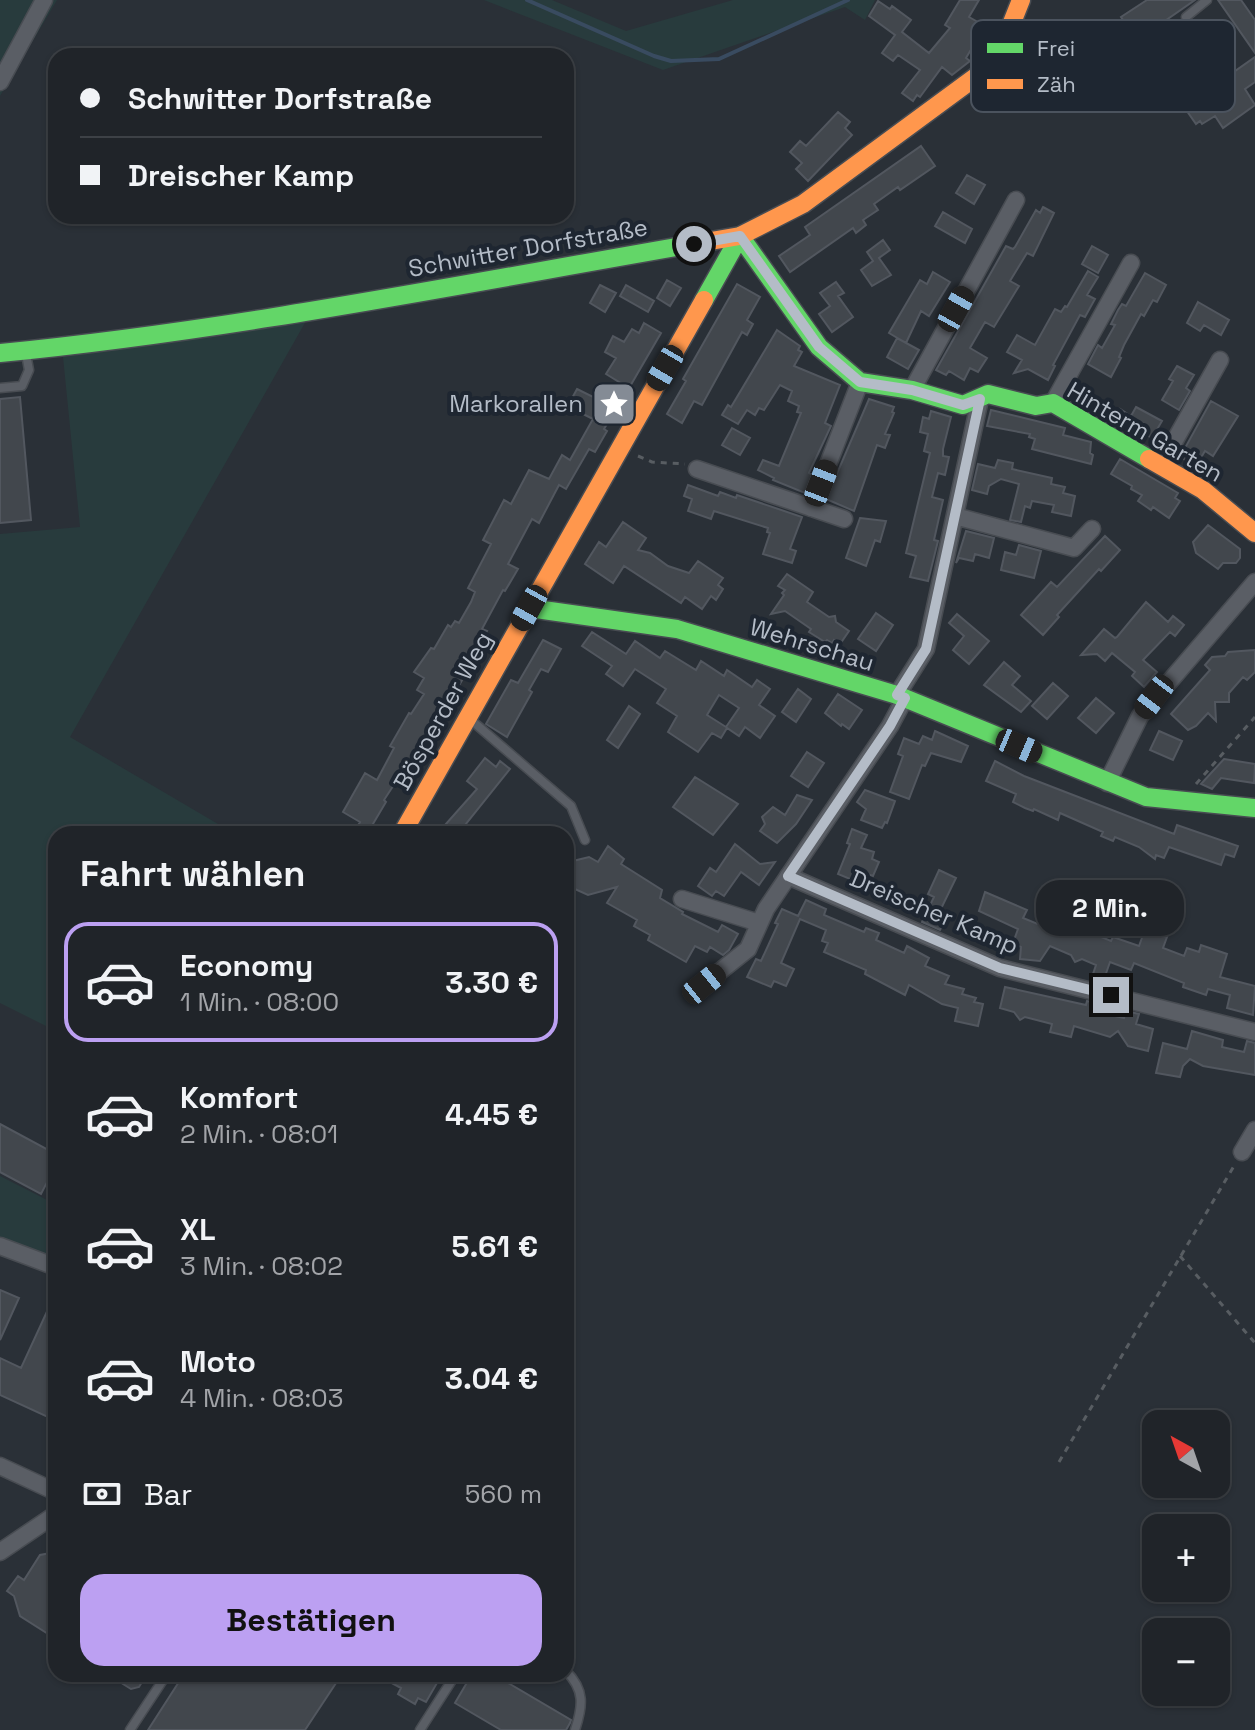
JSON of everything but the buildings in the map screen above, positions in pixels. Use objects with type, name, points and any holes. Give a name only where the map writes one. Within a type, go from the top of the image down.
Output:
[{"type":"street","points":[[0,82],[44,0]]},
{"type":"street","name":"Schwitter Dorfstraße","points":[[1013,20],[1021,0]]},
{"type":"street","name":"Schwitter Dorfstraße","points":[[0,353],[185,331],[740,236],[803,204],[971,80]]},
{"type":"street","points":[[912,390],[1016,200]]},
{"type":"street","points":[[740,236],[819,347],[860,382],[811,508]]},
{"type":"street","name":"Bösperder Weg","points":[[406,826],[740,236]]},
{"type":"street","points":[[1053,403],[1131,263]]},
{"type":"street","points":[[1161,465],[1220,360]]},
{"type":"street","name":"Hinterm Garten","points":[[860,382],[912,390],[963,405],[988,394],[1036,406],[1053,403],[1203,490],[1255,533]]},
{"type":"street","points":[[704,984],[748,949],[759,923],[788,876],[890,726],[926,649],[980,399]]},
{"type":"street","points":[[697,469],[844,519]]},
{"type":"street","points":[[955,516],[1074,548],[1092,529]]},
{"type":"street","points":[[1107,783],[1140,716],[1255,582]]},
{"type":"street","name":"Wehrschau","points":[[529,608],[677,629],[901,697],[1146,797],[1255,808]]},
{"type":"street","name":"Dreischer Kamp","points":[[788,876],[1000,968],[1255,1032]]},
{"type":"street","points":[[682,899],[759,923]]},
{"type":"street","points":[[1242,1152],[1255,1130]]},
{"type":"street","points":[[0,1246],[48,1264]]},
{"type":"street","points":[[0,1466],[48,1488]]},
{"type":"street","points":[[0,1552],[48,1519]]},
{"type":"lane","points":[[1186,17],[1207,0]]},
{"type":"lane","points":[[0,388],[22,386],[29,370],[25,350]]},
{"type":"lane","points":[[468,716],[571,806],[585,840]]},
{"type":"lane","points":[[574,1679],[582,1696],[582,1711],[575,1730]]},
{"type":"lane","points":[[130,1730],[162,1682]]},
{"type":"lane","points":[[420,1730],[451,1682]]},
{"type":"path","points":[[621,447],[652,462],[679,462],[697,469]]},
{"type":"path","points":[[1180,802],[1255,717]]},
{"type":"path","points":[[1059,1462],[1242,1152]]},
{"type":"path","points":[[1180,1256],[1255,1343]]},
{"type":"shaded area","points":[[0,0],[57,0],[0,96]]},
{"type":"shaded area","points":[[484,0],[552,0],[626,31],[733,0],[875,0],[865,20],[845,7],[663,70]]},
{"type":"shaded area","points":[[306,321],[70,737],[221,826],[48,826],[48,1027],[0,1003],[0,534],[80,527],[63,357]]},
{"type":"shaded area","points":[[0,1176],[48,1200],[48,1258],[0,1240]]},
{"type":"waterway","points":[[527,0],[671,61],[719,59],[848,0]]},
{"type":"traffic: fast","points":[[704,300],[740,236],[819,347],[860,382],[912,390],[963,405],[988,394],[1036,406],[1053,403],[1149,459]]},
{"type":"traffic: fast","points":[[0,353],[263,319],[699,243]]},
{"type":"traffic: fast","points":[[529,608],[677,629],[897,695],[1146,797],[1255,808]]},
{"type":"traffic: slow","points":[[1013,20],[1021,0]]},
{"type":"traffic: slow","points":[[699,243],[740,236],[803,204],[971,80]]},
{"type":"traffic: slow","points":[[407,826],[704,300]]},
{"type":"traffic: slow","points":[[1149,459],[1203,490],[1255,533]]},
{"type":"place","name":"Markorallen","points":[[614,404]]},
{"type":"route","points":[[694,244],[740,236],[819,347],[860,382],[912,390],[963,405],[980,399],[926,649],[897,695],[905,698],[890,726],[788,876],[1000,968],[1111,995]]}]
